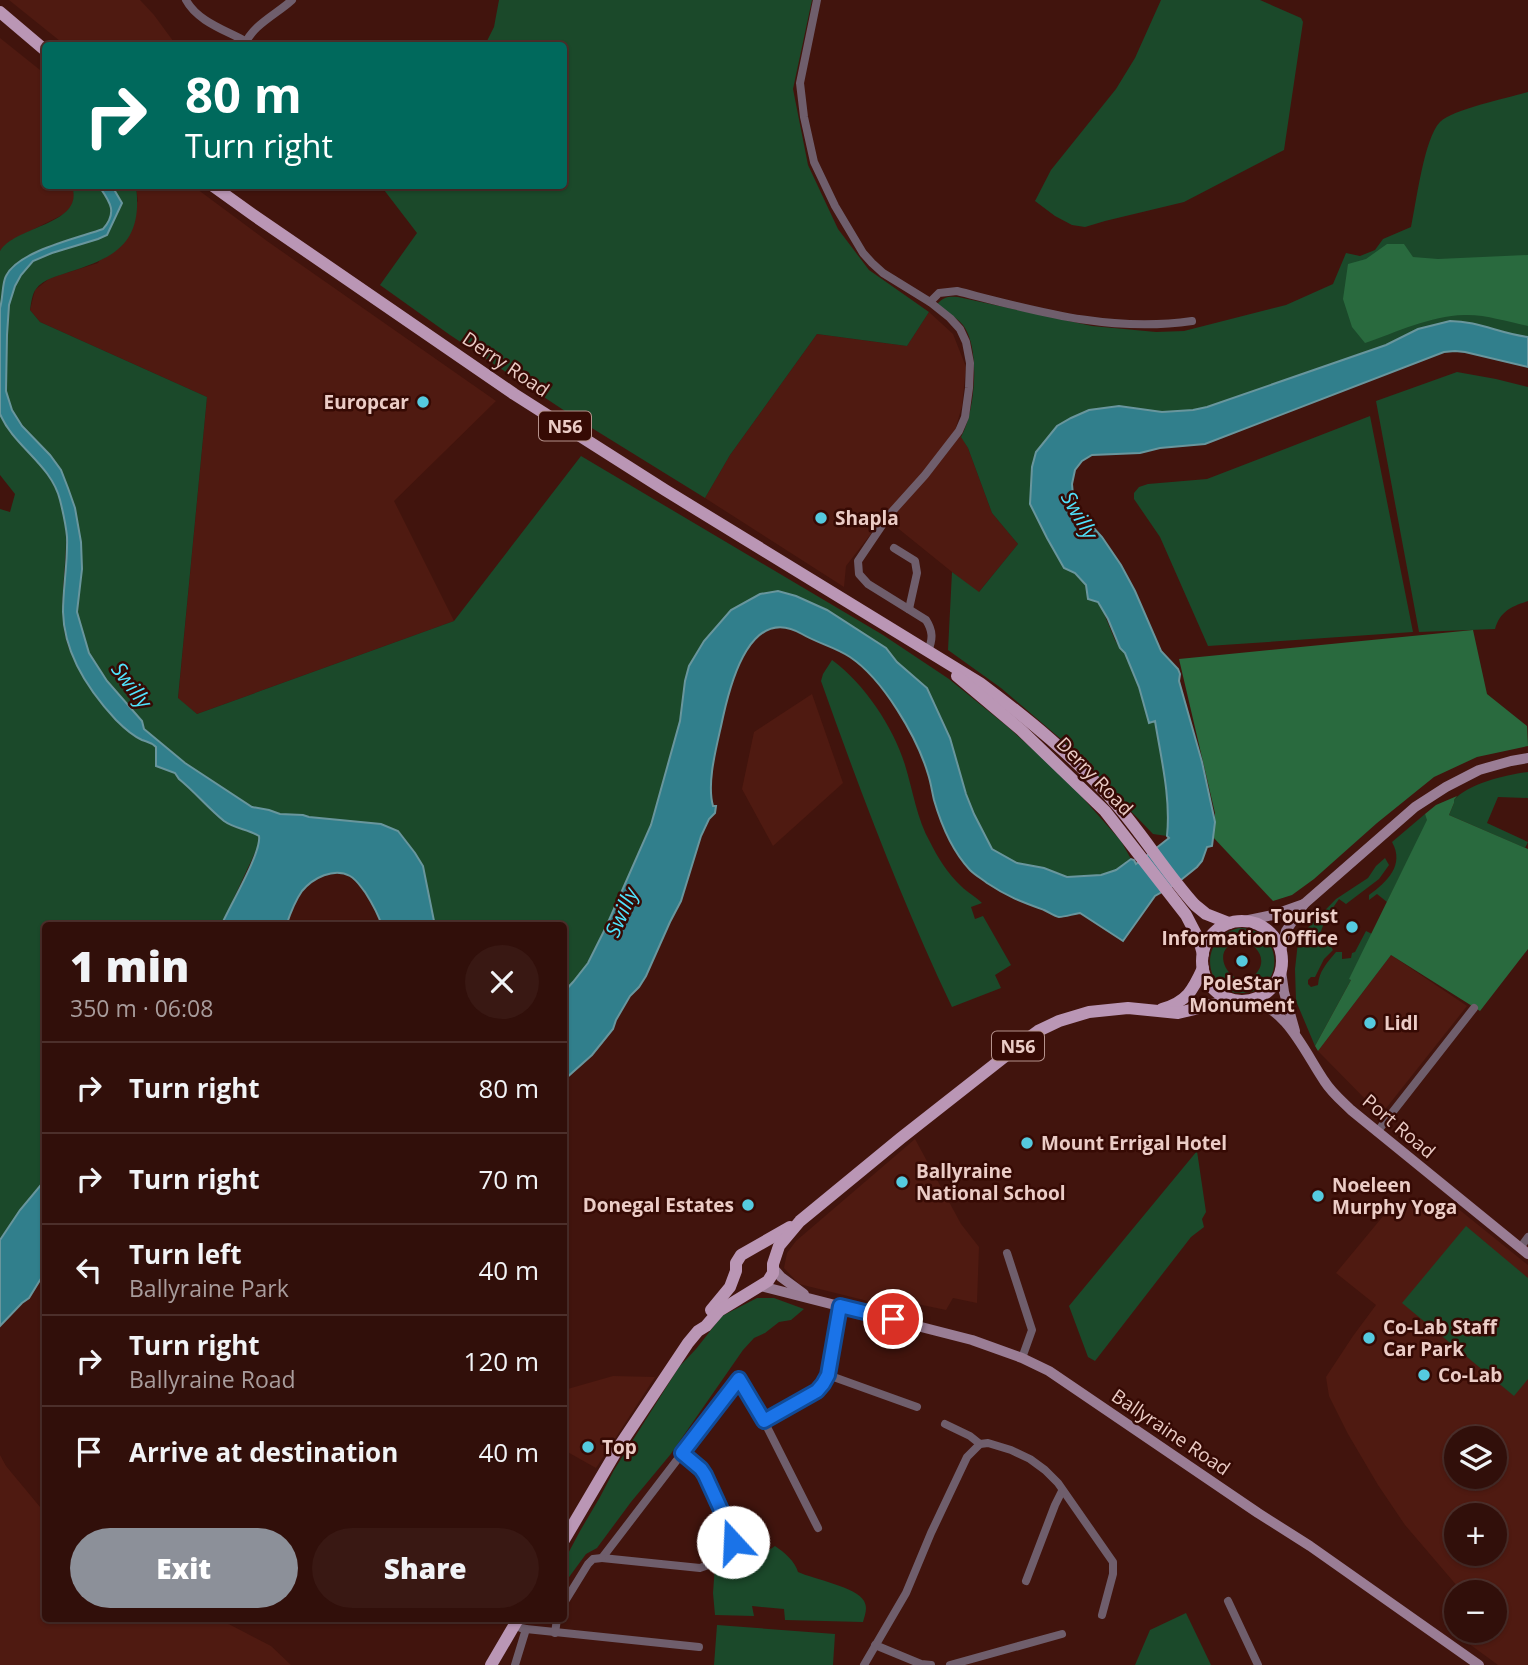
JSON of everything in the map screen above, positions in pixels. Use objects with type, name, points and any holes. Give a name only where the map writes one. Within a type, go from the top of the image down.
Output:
[{"type":"main road","points":[[0,12],[42,48]]},
{"type":"main road","name":"Derry Road","points":[[217,189],[514,394],[928,651],[995,707],[1137,841],[1176,891],[1201,911],[1229,923]]},
{"type":"main road","points":[[1297,1037],[1284,992],[1281,951],[1286,931],[1304,904],[1430,796],[1479,770],[1528,758]]},
{"type":"main road","name":"Derry Road","points":[[1176,891],[1203,954]]},
{"type":"main road","points":[[1203,954],[1212,935],[1229,923],[1273,915],[1304,904]]},
{"type":"main road","points":[[1244,921],[1258,924],[1270,932],[1281,951]]},
{"type":"main road","name":"N56","points":[[1203,954],[1203,968]]},
{"type":"main road","points":[[1203,968],[1212,988],[1232,1000]]},
{"type":"main road","points":[[1159,1010],[1174,1006],[1187,997],[1203,968]]},
{"type":"main road","points":[[1249,1001],[1267,993],[1281,971]]},
{"type":"main road","name":"N56","points":[[567,1535],[624,1438],[698,1331],[706,1315],[730,1287],[738,1258],[742,1253],[800,1221],[1038,1031],[1059,1021],[1100,1010],[1128,1008],[1174,1013],[1232,1000],[1249,1001]]},
{"type":"main road","points":[[1249,1001],[1272,1011],[1297,1037]]},
{"type":"main road","name":"Port Road","points":[[1297,1037],[1330,1090],[1377,1132],[1524,1251]]},
{"type":"main road","name":"N56","points":[[698,1331],[719,1311],[770,1279],[779,1246],[800,1221]]},
{"type":"main road","points":[[749,1250],[758,1249],[765,1252],[781,1278],[809,1298]]},
{"type":"main road","points":[[736,1271],[744,1284],[759,1286]]},
{"type":"main road","name":"Ballyraine Road","points":[[759,1286],[972,1340],[1049,1371],[1320,1553],[1465,1661],[1479,1665]]},
{"type":"main road","points":[[491,1665],[519,1625]]},
{"type":"street","points":[[186,0],[203,18],[242,42]]},
{"type":"street","points":[[279,0],[279,12]]},
{"type":"street","points":[[245,42],[258,26],[292,0]]},
{"type":"street","points":[[817,0],[800,83],[814,162],[854,240],[872,263],[950,318],[967,342],[969,388],[960,431],[889,515],[858,561],[859,574],[868,584],[926,620],[933,639],[928,651]]},
{"type":"street","points":[[930,302],[939,293],[957,291],[1086,321],[1144,325],[1192,321]]},
{"type":"street","points":[[894,548],[915,561],[917,573],[909,609]]},
{"type":"street","points":[[1377,1132],[1474,1008]]},
{"type":"street","points":[[1524,1251],[1528,1237]]},
{"type":"street","points":[[1007,1253],[1032,1330],[1022,1358]]},
{"type":"street","points":[[764,1421],[817,1391],[823,1384],[828,1375],[840,1306]]},
{"type":"street","points":[[828,1375],[917,1407]]},
{"type":"street","points":[[602,1558],[739,1379],[764,1421],[818,1528]]},
{"type":"street","points":[[944,1424],[970,1436],[980,1444]]},
{"type":"street","points":[[864,1665],[906,1593],[967,1457],[980,1444],[988,1443],[1030,1459],[1058,1483],[1113,1562],[1114,1574],[1102,1615]]},
{"type":"street","points":[[567,1599],[590,1561],[597,1558],[700,1568],[712,1563],[733,1542],[733,1536],[705,1475],[682,1453]]},
{"type":"street","points":[[1026,1581],[1062,1492]]},
{"type":"street","points":[[1228,1601],[1258,1665]]},
{"type":"street","points":[[555,1633],[557,1622]]},
{"type":"street","points":[[516,1665],[519,1625],[555,1633],[699,1647]]},
{"type":"street","points":[[950,1665],[1062,1634]]},
{"type":"street","points":[[875,1645],[921,1664],[932,1665]]},
{"type":"shaded area","points":[[9,0],[140,0],[174,42],[61,42]]},
{"type":"shaded area","points":[[0,38],[42,72],[42,189],[73,189],[75,194],[72,206],[64,214],[14,239],[0,251]]},
{"type":"shaded area","points":[[136,189],[197,189],[496,401],[394,501],[454,621],[197,714],[178,699],[207,397],[40,322],[30,310],[35,290],[50,278],[98,263],[138,201]]},
{"type":"shaded area","points":[[929,312],[953,334],[966,367],[962,406],[956,427],[968,448],[992,513],[1018,544],[978,593],[884,517],[846,566],[844,587],[705,498],[730,455],[817,334],[907,346]]},
{"type":"shaded area","points":[[812,694],[843,783],[773,846],[742,789],[754,732]]},
{"type":"shaded area","points":[[1391,955],[1467,1006],[1387,1107],[1376,1110],[1318,1051]]},
{"type":"shaded area","name":"Ballyraine National School","points":[[915,1139],[961,1224],[979,1247],[977,1303],[953,1298],[946,1310],[903,1301],[900,1309],[799,1284],[784,1268],[787,1253],[796,1241]]},
{"type":"shaded area","points":[[1405,1203],[1456,1207],[1528,1265],[1528,1665],[1498,1665],[1468,1643],[1507,1643],[1507,1580],[1452,1580],[1405,1525],[1378,1485],[1329,1396],[1326,1377],[1376,1305],[1336,1273],[1389,1209]]},
{"type":"shaded area","points":[[613,1376],[655,1377],[596,1468],[567,1452],[567,1389]]},
{"type":"shaded area","points":[[0,1455],[42,1509],[42,1622],[225,1622],[271,1646],[291,1665],[0,1665]]},
{"type":"green space","points":[[499,0],[812,0],[793,89],[808,165],[838,229],[869,270],[929,312],[907,346],[817,334],[730,455],[705,498],[574,417],[380,285],[417,233],[383,189],[567,189],[567,42],[486,42],[494,27]]},
{"type":"green space","points":[[1161,0],[1260,0],[1301,18],[1303,22],[1284,150],[1184,202],[1085,227],[1072,225],[1035,201],[1051,170],[1116,89],[1135,58]]},
{"type":"green space","points":[[1528,92],[1528,337],[1450,321],[1207,407],[1162,412],[1119,406],[1089,410],[1057,426],[1036,452],[1032,467],[1030,504],[1064,568],[1075,573],[1086,585],[1103,611],[1115,640],[1125,653],[1149,722],[1155,721],[1165,778],[1168,822],[1167,836],[1153,834],[1062,740],[1001,688],[948,650],[952,572],[979,592],[1018,544],[992,513],[968,448],[961,437],[973,397],[974,364],[969,335],[960,322],[937,304],[946,298],[958,297],[1092,326],[1156,332],[1184,331],[1286,305],[1333,284],[1346,253],[1360,256],[1375,250],[1383,239],[1411,227],[1425,156],[1434,130],[1440,122],[1469,108]]},
{"type":"green space","points":[[72,189],[101,189],[111,207],[108,223],[103,229],[46,247],[27,257],[5,277],[0,308],[0,251],[20,235],[59,217],[68,209],[73,199]]},
{"type":"green space","points":[[114,189],[136,189],[135,221],[131,234],[123,244],[101,260],[43,283],[35,291],[30,310],[40,322],[207,397],[178,698],[197,714],[454,621],[581,456],[883,635],[949,679],[1067,780],[1121,841],[1131,859],[1116,870],[1101,875],[1067,877],[1044,868],[1017,863],[992,849],[974,815],[927,688],[885,648],[827,610],[760,594],[749,601],[685,681],[680,721],[651,825],[588,963],[567,989],[567,922],[434,922],[423,866],[398,831],[381,824],[280,814],[252,807],[185,763],[144,729],[142,721],[107,681],[89,653],[77,612],[82,569],[75,508],[50,455],[22,426],[12,410],[6,391],[9,305],[21,275],[33,261],[107,235],[122,203]]},
{"type":"green space","points":[[1387,244],[1404,244],[1413,257],[1438,259],[1528,255],[1528,326],[1480,316],[1451,316],[1414,325],[1365,343],[1352,327],[1343,299],[1348,264],[1366,259]]},
{"type":"green space","points":[[1457,372],[1528,387],[1528,601],[1507,610],[1495,629],[1419,632],[1376,401]]},
{"type":"green space","points":[[0,414],[13,435],[46,472],[59,496],[66,536],[63,620],[66,640],[74,659],[143,740],[156,747],[155,761],[175,774],[224,821],[259,836],[260,842],[223,922],[42,922],[42,1184],[0,1240],[0,509],[10,512],[15,494],[0,475]]},
{"type":"green space","points":[[1370,416],[1413,632],[1208,646],[1160,537],[1134,499],[1134,493],[1139,487],[1148,484],[1207,479]]},
{"type":"green space","points":[[1473,630],[1487,694],[1527,726],[1528,746],[1477,757],[1434,777],[1314,879],[1292,895],[1273,901],[1212,836],[1215,813],[1179,659]]},
{"type":"green space","points":[[832,660],[855,681],[886,722],[900,751],[918,814],[933,848],[952,876],[982,903],[971,907],[975,919],[983,916],[1011,965],[995,975],[1001,988],[952,1007],[882,846],[821,681]]},
{"type":"green space","points":[[1528,772],[1528,798],[1498,797],[1487,823],[1528,842],[1525,848],[1449,815],[1454,800],[1468,789],[1499,778]]},
{"type":"green space","points":[[1457,796],[1449,815],[1528,849],[1528,949],[1480,1011],[1391,955],[1318,1051],[1315,1046],[1351,980],[1349,979],[1427,820],[1425,814],[1436,805]]},
{"type":"green space","points":[[1425,814],[1428,820],[1387,902],[1377,894],[1369,900],[1369,895],[1388,879],[1395,865],[1392,842]]},
{"type":"green space","points":[[1385,858],[1389,865],[1379,879],[1346,904],[1339,899],[1324,924],[1319,942],[1329,943],[1333,950],[1324,959],[1315,977],[1308,980],[1311,987],[1318,985],[1322,971],[1336,952],[1342,952],[1342,959],[1351,958],[1366,931],[1372,934],[1351,980],[1315,1046],[1296,1001],[1298,942],[1301,935],[1336,899],[1368,878]]},
{"type":"green space","points":[[1239,928],[1254,931],[1265,938],[1272,948],[1273,972],[1267,982],[1257,990],[1243,993],[1230,991],[1220,985],[1213,976],[1211,953],[1225,934]],"holes":[[[1243,941],[1259,952],[1261,961],[1258,971],[1250,978],[1241,980],[1226,969],[1224,952],[1230,945]]]},
{"type":"green space","points":[[1197,1151],[1206,1212],[1202,1219],[1204,1227],[1191,1237],[1095,1361],[1088,1357],[1069,1306]]},
{"type":"green space","points":[[1466,1226],[1528,1278],[1528,1379],[1514,1396],[1402,1303]]},
{"type":"green space","points":[[757,1298],[774,1298],[804,1309],[791,1320],[779,1322],[754,1338],[743,1350],[670,1455],[597,1548],[586,1554],[567,1580],[567,1555],[614,1470],[679,1367],[722,1316]]},
{"type":"green space","points":[[739,1546],[757,1553],[775,1546],[792,1561],[798,1572],[860,1596],[866,1612],[863,1622],[785,1620],[784,1609],[752,1606],[754,1616],[715,1615],[715,1566]]},
{"type":"green space","points":[[1186,1613],[1211,1665],[1135,1665],[1150,1630]]},
{"type":"green space","points":[[717,1625],[835,1634],[833,1665],[714,1665]]},
{"type":"water","points":[[101,189],[114,189],[122,203],[107,235],[33,261],[21,275],[9,305],[7,335],[6,391],[12,410],[22,426],[61,470],[75,508],[82,569],[77,612],[89,653],[107,681],[142,721],[144,729],[185,763],[252,807],[280,814],[381,824],[398,831],[423,866],[434,922],[381,922],[358,883],[350,876],[331,873],[318,878],[302,891],[287,922],[223,922],[250,866],[259,844],[259,836],[224,821],[175,773],[156,766],[156,747],[135,736],[116,720],[96,697],[73,657],[64,628],[67,537],[60,500],[49,476],[6,426],[0,414],[0,308],[6,276],[13,267],[50,246],[103,229],[110,217],[109,202]]},
{"type":"water","name":"Swilly","points":[[1450,321],[1528,337],[1528,367],[1465,352],[1444,352],[1205,444],[1160,448],[1140,453],[1092,455],[1082,461],[1075,470],[1072,484],[1078,508],[1121,565],[1161,651],[1180,674],[1179,681],[1202,762],[1215,822],[1212,846],[1207,847],[1202,861],[1176,884],[1155,896],[1123,941],[1080,913],[1057,916],[1008,896],[972,872],[958,855],[944,828],[916,743],[875,679],[838,650],[784,627],[769,629],[746,651],[732,685],[712,773],[711,796],[713,806],[716,806],[715,813],[701,836],[681,901],[646,976],[630,996],[613,1029],[592,1055],[567,1077],[567,989],[588,963],[651,825],[680,721],[689,666],[704,641],[731,610],[760,594],[778,591],[827,610],[886,648],[897,662],[927,688],[950,738],[974,814],[992,849],[1017,863],[1044,868],[1067,877],[1101,875],[1116,870],[1131,859],[1136,864],[1169,838],[1167,793],[1155,721],[1149,723],[1139,687],[1108,619],[1098,602],[1088,599],[1086,585],[1075,573],[1064,568],[1030,504],[1032,467],[1036,452],[1057,426],[1089,410],[1119,406],[1162,412],[1207,407],[1386,345],[1418,329]]},
{"type":"water","points":[[42,1184],[42,1277],[29,1298],[0,1326],[0,1240]]},
{"type":"place","name":"Europcar","points":[[423,402]]},
{"type":"place","name":"Shapla","points":[[821,518]]},
{"type":"place","name":"Tourist Information Office","points":[[1352,927]]},
{"type":"place","name":"PoleStar Monument","points":[[1242,961]]},
{"type":"place","name":"Lidl","points":[[1370,1023]]},
{"type":"place","name":"Mount Errigal Hotel","points":[[1027,1143]]},
{"type":"place","name":"Ballyraine National School","points":[[902,1182]]},
{"type":"place","name":"Noeleen Murphy Yoga","points":[[1318,1196]]},
{"type":"place","name":"Donegal Estates","points":[[748,1205]]},
{"type":"place","name":"Co-Lab Staff Car Park","points":[[1369,1338]]},
{"type":"place","name":"Co-Lab","points":[[1424,1375]]},
{"type":"place","name":"Top","points":[[588,1447]]},
{"type":"route","points":[[733,1542],[733,1536],[705,1475],[682,1453],[739,1379],[764,1421],[817,1391],[828,1375],[840,1306],[893,1319]]}]
